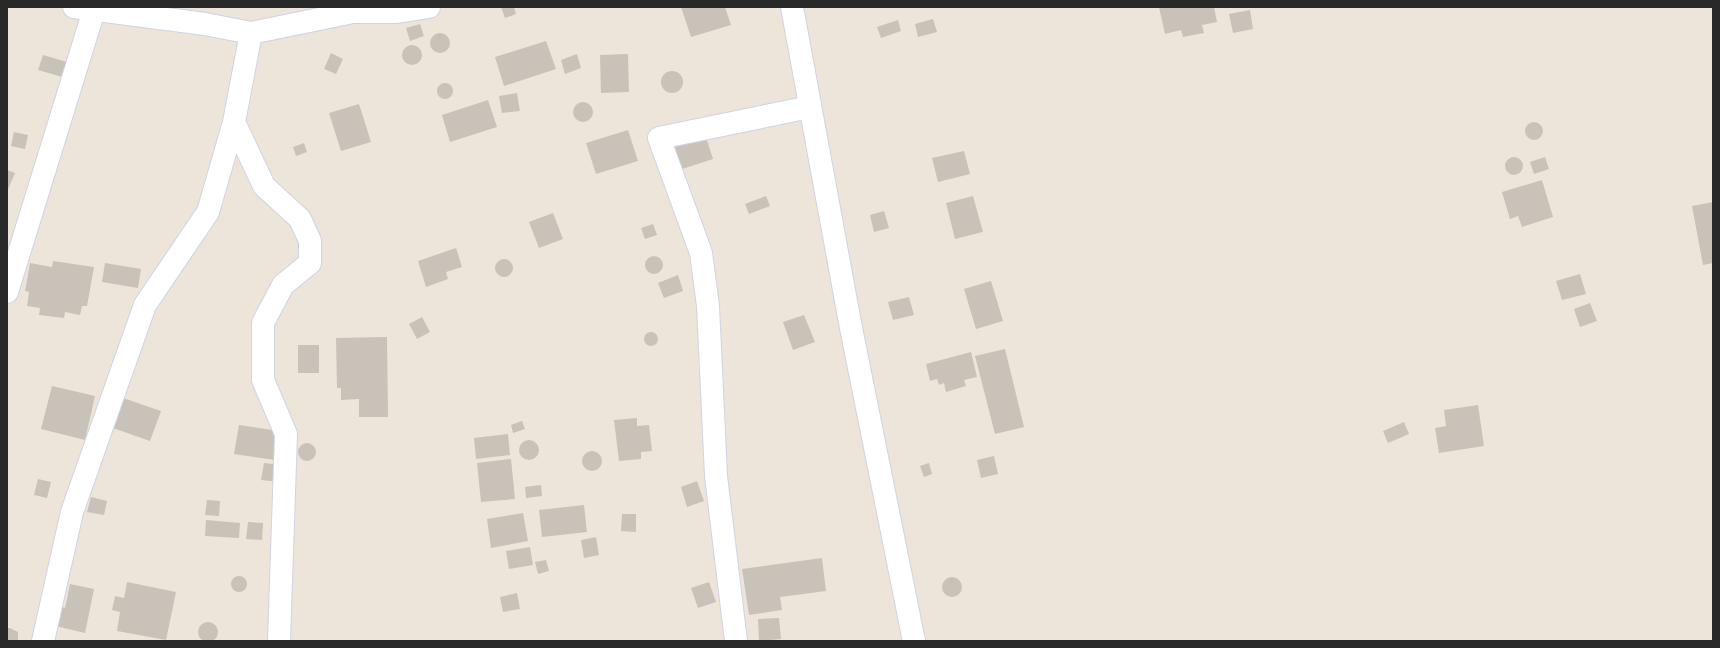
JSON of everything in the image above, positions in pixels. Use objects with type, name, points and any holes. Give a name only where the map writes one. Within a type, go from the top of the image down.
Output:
[{"type":"street","points":[[7,292],[88,8],[205,24],[251,33],[353,12],[397,12],[429,7]]},
{"type":"street","points":[[792,7],[856,351],[914,641]]},
{"type":"street","points":[[43,641],[72,512],[145,305],[208,212],[234,122],[251,33]]},
{"type":"street","points":[[736,641],[716,476],[708,306],[701,253],[659,138],[810,107]]},
{"type":"street","points":[[234,122],[264,186],[300,219],[310,240],[310,263],[283,285],[263,323],[263,380],[286,434],[279,641]]},
{"type":"building","points":[[501,7],[514,7],[516,14],[505,18]]},
{"type":"building","points":[[681,7],[725,7],[731,25],[691,37]]},
{"type":"building","points":[[1159,7],[1214,7],[1217,22],[1202,25],[1204,33],[1183,37],[1181,30],[1165,34]]},
{"type":"building","points":[[1250,10],[1253,29],[1233,33],[1229,14]]},
{"type":"building","points":[[933,19],[937,32],[918,37],[915,24]]},
{"type":"building","points":[[898,20],[901,31],[881,38],[877,27]]},
{"type":"building","points":[[420,24],[424,36],[410,41],[406,28]]},
{"type":"building","points":[[440,33],[447,36],[450,43],[447,50],[440,53],[433,50],[430,43],[433,36]]},
{"type":"building","points":[[546,41],[556,69],[504,86],[495,57]]},
{"type":"building","points":[[412,45],[419,48],[422,55],[419,62],[412,65],[405,62],[402,55],[405,48]]},
{"type":"building","points":[[331,53],[343,59],[336,74],[324,69]]},
{"type":"building","points":[[577,54],[581,68],[565,74],[561,60]]},
{"type":"building","points":[[628,54],[629,92],[601,93],[600,55]]},
{"type":"building","points":[[43,55],[67,62],[62,77],[38,70]]},
{"type":"building","points":[[672,71],[676,72],[682,78],[682,86],[676,92],[672,93],[668,92],[662,86],[661,82],[662,78],[668,72]]},
{"type":"building","points":[[442,83],[448,83],[453,88],[451,97],[448,99],[442,99],[437,94],[437,88]]},
{"type":"building","points":[[517,93],[520,111],[502,113],[499,96]]},
{"type":"building","points":[[488,100],[497,127],[450,142],[442,115]]},
{"type":"building","points":[[583,102],[590,105],[593,112],[590,119],[583,122],[576,119],[573,112],[576,105]]},
{"type":"building","points":[[359,104],[371,142],[341,151],[329,113]]},
{"type":"building","points":[[1534,122],[1540,125],[1543,131],[1540,137],[1534,140],[1528,137],[1525,131],[1528,125]]},
{"type":"building","points":[[628,130],[638,161],[596,174],[586,143]]},
{"type":"building","points":[[704,131],[713,159],[676,171],[668,143]]},
{"type":"building","points":[[14,132],[28,135],[25,149],[11,146]]},
{"type":"building","points":[[304,143],[307,152],[296,156],[293,147]]},
{"type":"building","points":[[964,151],[970,174],[938,182],[932,158]]},
{"type":"building","points":[[1514,157],[1520,160],[1523,166],[1520,172],[1514,175],[1508,172],[1505,166],[1508,160]]},
{"type":"building","points":[[1545,157],[1549,169],[1534,174],[1530,162]]},
{"type":"building","points":[[7,170],[15,173],[7,192]]},
{"type":"building","points":[[1542,180],[1553,217],[1522,227],[1518,216],[1510,219],[1502,192]]},
{"type":"building","points":[[766,196],[770,206],[749,214],[745,204]]},
{"type":"building","points":[[973,196],[983,232],[955,239],[946,203]]},
{"type":"building","points":[[1713,202],[1713,263],[1703,265],[1692,206]]},
{"type":"building","points":[[884,211],[889,228],[874,232],[870,215]]},
{"type":"building","points":[[553,213],[563,239],[539,248],[529,222]]},
{"type":"building","points":[[653,224],[657,235],[645,239],[641,228]]},
{"type":"building","points":[[456,248],[462,267],[446,272],[448,279],[426,287],[418,261]]},
{"type":"building","points":[[654,256],[660,259],[663,265],[660,271],[654,274],[648,271],[645,265],[648,259]]},
{"type":"building","points":[[504,259],[510,262],[513,268],[510,274],[504,277],[498,274],[495,268],[498,262]]},
{"type":"building","points":[[53,261],[94,267],[87,306],[82,306],[80,315],[65,312],[64,318],[39,315],[40,308],[27,306],[29,292],[25,291],[30,263],[52,267]]},
{"type":"building","points":[[105,263],[141,269],[138,288],[102,282]]},
{"type":"building","points":[[1580,274],[1586,294],[1562,300],[1556,281]]},
{"type":"building","points":[[678,275],[683,291],[664,298],[658,283]]},
{"type":"building","points":[[991,281],[1003,321],[976,329],[964,289]]},
{"type":"building","points":[[909,297],[914,315],[893,320],[888,302]]},
{"type":"building","points":[[1590,303],[1597,321],[1580,327],[1574,309]]},
{"type":"building","points":[[804,315],[815,342],[793,350],[783,322]]},
{"type":"building","points":[[422,317],[430,332],[417,339],[409,324]]},
{"type":"building","points":[[651,332],[656,334],[658,339],[656,344],[651,346],[646,344],[644,339],[646,334]]},
{"type":"building","points":[[387,337],[388,417],[359,417],[359,399],[341,400],[341,388],[337,388],[336,338]]},
{"type":"building","points":[[298,345],[319,345],[319,373],[298,373]]},
{"type":"building","points":[[1005,349],[1024,427],[995,434],[975,356]]},
{"type":"building","points":[[971,352],[977,377],[964,380],[966,386],[946,392],[944,383],[939,385],[937,379],[930,381],[926,364]]},
{"type":"building","points":[[52,386],[95,396],[85,440],[41,429]]},
{"type":"building","points":[[123,398],[161,411],[150,441],[113,428]]},
{"type":"building","points":[[1478,405],[1484,446],[1439,453],[1435,428],[1446,426],[1444,410]]},
{"type":"building","points":[[637,418],[637,426],[649,425],[652,451],[641,452],[641,459],[619,461],[614,420]]},
{"type":"building","points":[[522,421],[525,429],[513,433],[511,425]]},
{"type":"building","points":[[1404,422],[1409,434],[1388,443],[1383,431]]},
{"type":"building","points":[[239,425],[279,431],[275,460],[234,454]]},
{"type":"building","points":[[508,434],[510,455],[476,459],[474,438]]},
{"type":"building","points":[[529,440],[536,443],[539,450],[536,457],[529,460],[522,457],[519,450],[522,443]]},
{"type":"building","points":[[307,443],[313,446],[316,452],[313,458],[307,461],[301,458],[298,452],[301,446]]},
{"type":"building","points":[[588,451],[596,451],[602,457],[602,465],[596,471],[588,471],[582,465],[582,457]]},
{"type":"building","points":[[994,456],[998,474],[981,478],[977,460]]},
{"type":"building","points":[[511,459],[515,499],[481,502],[477,463]]},
{"type":"building","points":[[264,463],[282,465],[280,482],[261,480]]},
{"type":"building","points":[[929,463],[932,474],[924,477],[920,466]]},
{"type":"building","points":[[38,479],[51,482],[47,498],[34,495]]},
{"type":"building","points":[[697,481],[704,501],[687,507],[681,487]]},
{"type":"building","points":[[541,485],[542,496],[526,498],[525,487]]},
{"type":"building","points":[[91,497],[107,501],[104,515],[87,512]]},
{"type":"building","points":[[207,500],[220,501],[219,516],[205,515]]},
{"type":"building","points":[[584,505],[587,532],[542,537],[539,510]]},
{"type":"building","points":[[523,513],[528,541],[491,548],[487,519]]},
{"type":"building","points":[[622,514],[636,514],[636,532],[621,531]]},
{"type":"building","points":[[206,520],[240,523],[239,538],[205,536]]},
{"type":"building","points":[[248,522],[263,523],[262,540],[246,539]]},
{"type":"building","points":[[596,537],[599,555],[584,558],[581,540]]},
{"type":"building","points":[[530,547],[533,565],[509,569],[506,551]]},
{"type":"building","points":[[822,558],[826,591],[780,597],[782,610],[749,615],[742,569]]},
{"type":"building","points":[[546,560],[549,571],[538,574],[535,562]]},
{"type":"building","points":[[236,576],[242,576],[247,581],[245,590],[242,592],[236,592],[231,587],[231,581]]},
{"type":"building","points":[[948,577],[956,577],[962,583],[962,591],[956,597],[948,597],[942,591],[942,583]]},
{"type":"building","points":[[127,582],[176,592],[166,640],[117,631],[120,612],[112,610],[115,596],[124,598]]},
{"type":"building","points":[[709,582],[716,602],[698,608],[691,588]]},
{"type":"building","points":[[70,584],[94,589],[85,633],[55,626],[59,607],[65,608]]},
{"type":"building","points":[[517,593],[520,609],[503,612],[500,597]]},
{"type":"building","points":[[779,618],[781,639],[759,641],[758,619]]},
{"type":"building","points":[[208,622],[215,625],[218,632],[215,639],[208,642],[201,639],[198,632],[201,625]]},
{"type":"building","points":[[7,628],[18,632],[18,641],[7,641]]}]
